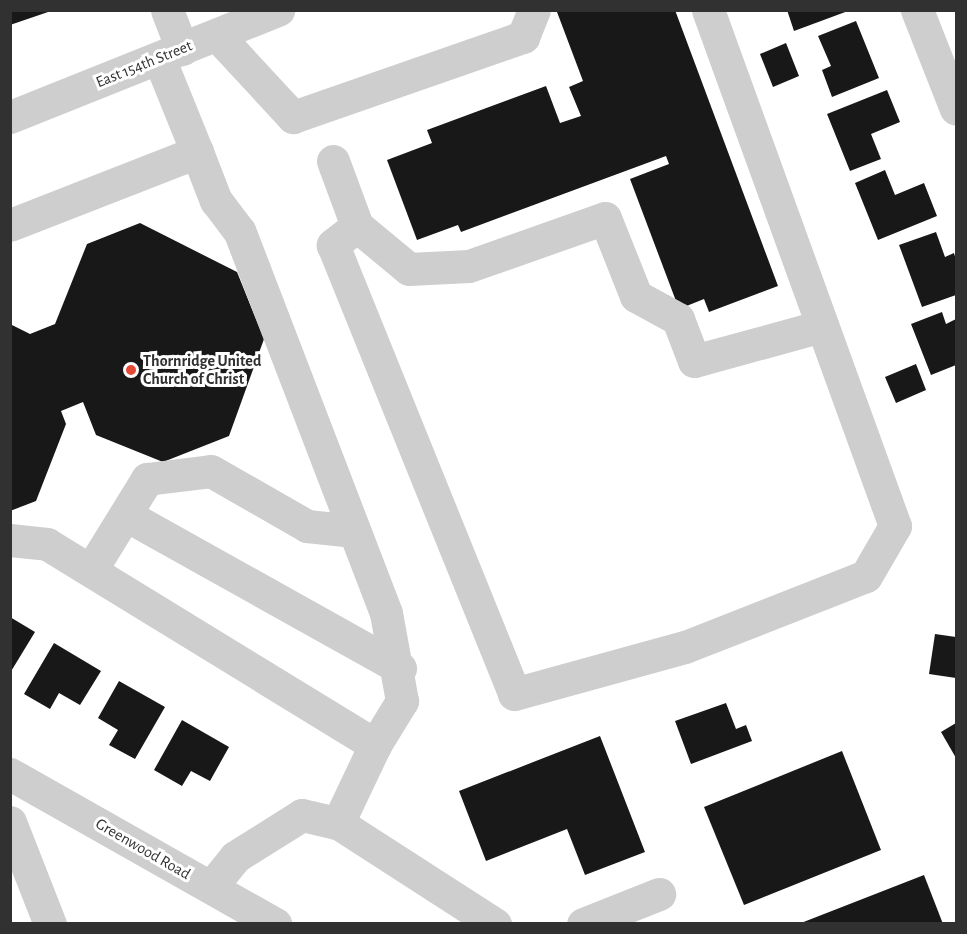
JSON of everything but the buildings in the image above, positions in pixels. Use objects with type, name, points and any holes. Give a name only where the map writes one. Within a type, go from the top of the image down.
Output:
[{"type":"street","points":[[167,10],[170,53],[197,152],[216,201],[239,231],[354,531],[400,668],[402,702],[375,745],[338,823]]},
{"type":"street","name":"East 154th Street","points":[[10,117],[278,10]]},
{"type":"street","points":[[217,35],[293,117],[523,37],[534,10]]},
{"type":"street","points":[[357,226],[333,245],[514,694],[685,647],[866,576],[895,526],[708,10]]},
{"type":"street","points":[[917,10],[957,109]]},
{"type":"street","points":[[13,215],[197,152]]},
{"type":"street","points":[[333,161],[357,226],[409,269],[469,266],[605,218],[636,296],[678,320],[694,361],[822,326]]},
{"type":"street","points":[[91,570],[147,479],[211,471],[307,526],[354,531]]},
{"type":"street","points":[[126,514],[400,668]]},
{"type":"street","points":[[10,540],[47,544],[375,745]]},
{"type":"street","name":"Greenwood Road","points":[[10,774],[275,924]]},
{"type":"street","points":[[211,887],[235,857],[302,815],[338,823],[495,924]]},
{"type":"street","points":[[10,822],[50,924]]},
{"type":"street","points":[[583,924],[659,894]]},
{"type":"place","name":"Thornridge United Church of Christ","points":[[131,370]]}]
